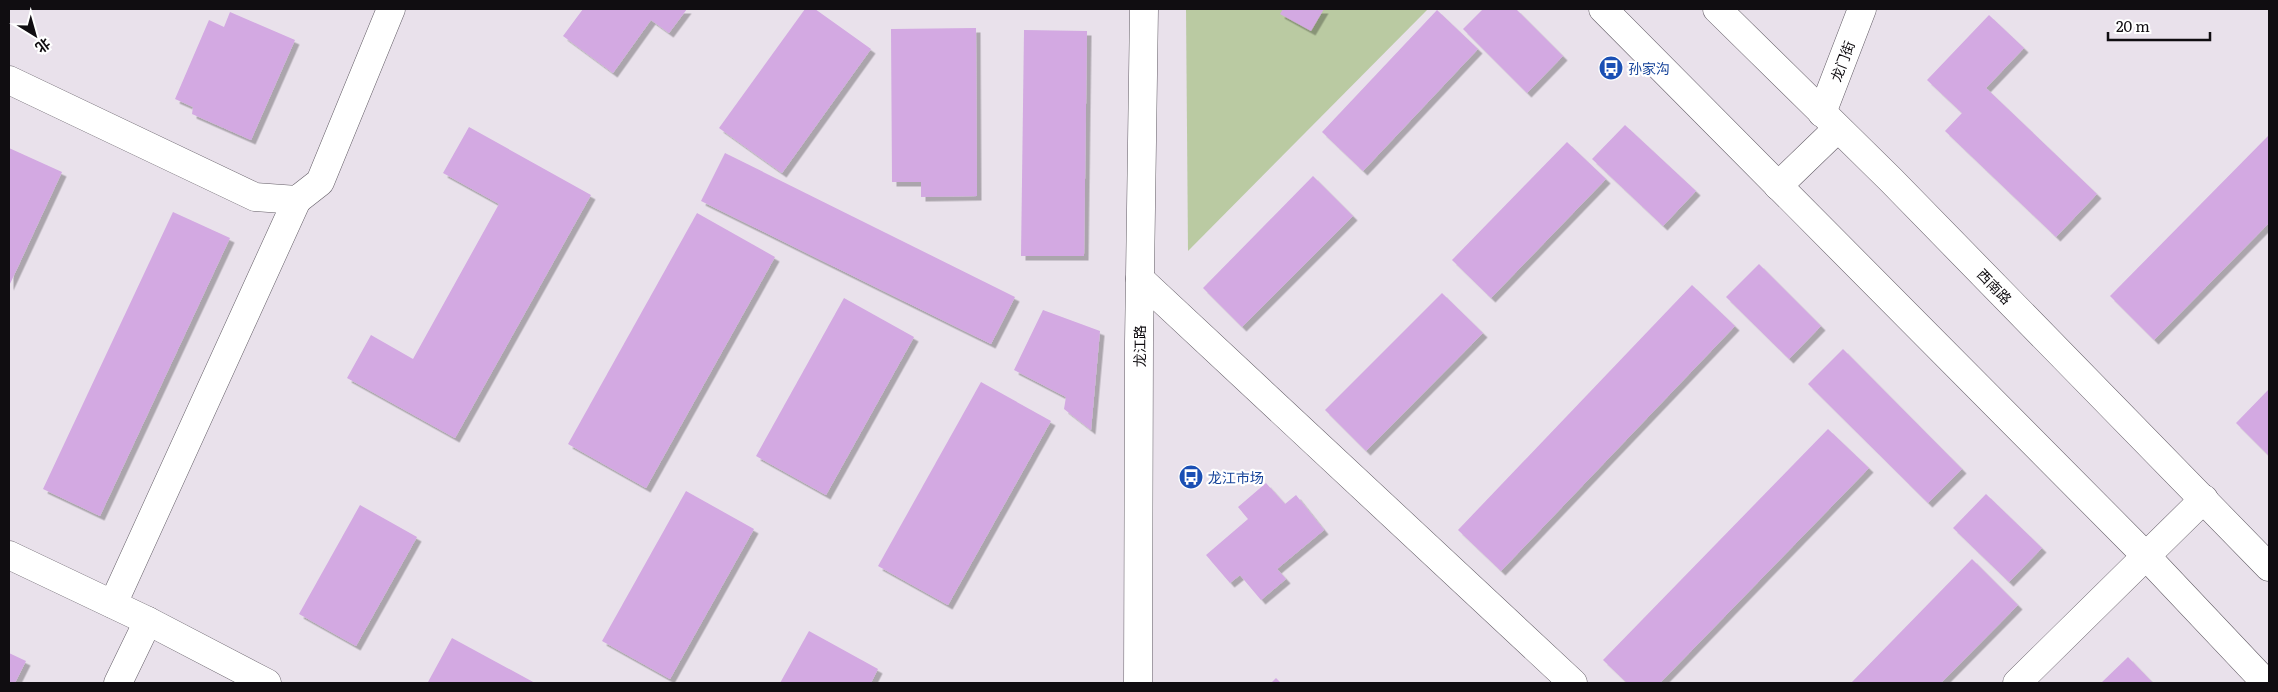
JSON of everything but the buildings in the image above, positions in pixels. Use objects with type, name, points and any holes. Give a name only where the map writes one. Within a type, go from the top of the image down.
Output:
[{"type":"street","points":[[113,604],[297,200],[320,182],[392,9]]},
{"type":"street","name":"龙江路","points":[[1138,683],[1140,279],[1144,9]]},
{"type":"street","points":[[1603,9],[2146,556],[2266,683]]},
{"type":"street","name":"西南路","points":[[1717,9],[1891,180],[2269,567]]},
{"type":"street","name":"龙门街","points":[[1829,121],[1862,9]]},
{"type":"street","points":[[9,80],[255,197],[297,200]]},
{"type":"street","points":[[1778,186],[1829,121]]},
{"type":"street","points":[[1140,279],[1573,683]]},
{"type":"street","points":[[2017,683],[2204,499]]},
{"type":"street","points":[[9,555],[148,621],[267,683]]},
{"type":"street","points":[[118,683],[148,621]]},
{"type":"green space","points":[[1186,9],[1428,9],[1188,251]]},
{"type":"place","name":"孙家沟","points":[[1611,68]]},
{"type":"place","name":"龙江市场","points":[[1191,477]]}]
